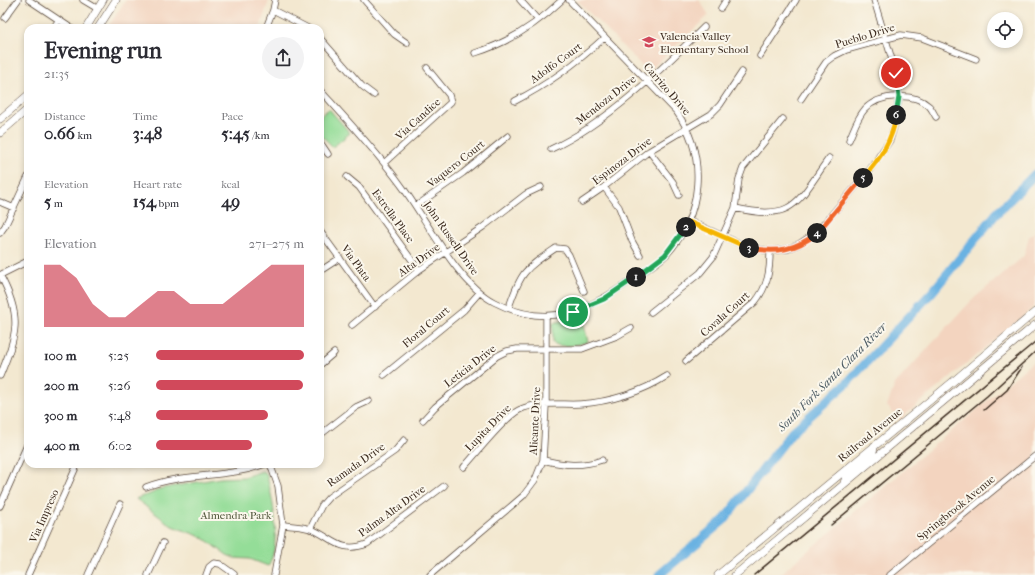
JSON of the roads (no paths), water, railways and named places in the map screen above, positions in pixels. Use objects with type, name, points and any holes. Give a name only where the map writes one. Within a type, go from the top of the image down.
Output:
[{"type":"main road","points":[[89,24],[103,0]]},
{"type":"main road","points":[[101,24],[116,0]]},
{"type":"main road","points":[[0,120],[24,99]]},
{"type":"main road","points":[[0,133],[24,112]]},
{"type":"main road","name":"Railroad Avenue","points":[[718,575],[1035,312]]},
{"type":"main road","name":"Railroad Avenue","points":[[735,575],[1035,325]]},
{"type":"main road","points":[[844,485],[848,474],[874,452],[874,446]]},
{"type":"street","points":[[5,18],[18,0]]},
{"type":"street","points":[[29,0],[65,24]]},
{"type":"street","points":[[83,0],[98,10]]},
{"type":"street","points":[[268,24],[275,0]]},
{"type":"street","points":[[364,0],[394,34],[407,43]]},
{"type":"street","points":[[520,0],[538,20]]},
{"type":"street","points":[[475,53],[509,40],[538,20],[562,0]]},
{"type":"street","name":"Carrizo Drive","points":[[569,0],[676,111],[687,129],[694,147],[697,186],[689,222],[676,243],[665,255]]},
{"type":"street","points":[[721,8],[726,0]]},
{"type":"street","points":[[760,56],[796,0]]},
{"type":"street","points":[[689,222],[746,247],[770,251],[788,249],[816,233],[869,171],[890,140],[896,123],[899,97],[896,73],[874,0]]},
{"type":"street","points":[[273,10],[300,24]]},
{"type":"street","points":[[56,24],[59,20]]},
{"type":"street","name":"Mendoza Drive","points":[[552,149],[566,142],[606,115],[647,80],[704,27]]},
{"type":"street","name":"Pueblo Drive","points":[[801,99],[826,62],[834,56],[846,50],[901,35],[922,38],[976,59]]},
{"type":"street","name":"Adolfo Court","points":[[515,101],[531,93],[584,55],[605,37]]},
{"type":"street","points":[[324,43],[362,86],[374,95]]},
{"type":"street","name":"Via Candice","points":[[384,163],[451,102],[449,94],[427,68]]},
{"type":"street","name":"Espinoza Drive","points":[[582,202],[604,187],[649,151],[711,114],[720,105],[742,72]]},
{"type":"street","name":"John Russell Drive","points":[[324,95],[384,163],[416,206],[457,268],[479,293],[495,302],[525,313],[546,316],[573,312],[592,306],[621,288],[665,255]]},
{"type":"street","points":[[849,140],[858,119],[866,108],[875,101],[885,98],[899,97],[916,99],[929,106],[936,117]]},
{"type":"street","points":[[650,312],[700,273],[713,257],[735,208],[739,179],[743,168],[783,119]]},
{"type":"street","name":"Vaquero Court","points":[[416,206],[463,173],[508,136]]},
{"type":"street","points":[[324,148],[328,154]]},
{"type":"street","points":[[649,151],[673,182],[679,195]]},
{"type":"street","points":[[735,208],[767,214],[780,212],[792,206],[799,200],[829,158]]},
{"type":"street","name":"Estrella Place","points":[[347,177],[359,187],[419,270]]},
{"type":"street","points":[[0,233],[24,186]]},
{"type":"street","points":[[604,187],[619,207],[632,241],[640,255]]},
{"type":"street","name":"Alta Drive","points":[[352,325],[419,270],[483,227],[526,194],[541,188]]},
{"type":"street","points":[[0,202],[14,208]]},
{"type":"street","name":"Via Plata","points":[[324,236],[375,307]]},
{"type":"street","points":[[509,308],[517,284],[524,272],[556,248],[565,249],[584,290]]},
{"type":"street","name":"Covala Court","points":[[686,361],[755,302],[763,291],[770,268],[770,251]]},
{"type":"street","points":[[324,268],[340,258]]},
{"type":"street","points":[[0,376],[13,344],[16,327],[12,298],[0,275],[24,263]]},
{"type":"street","name":"Floral Court","points":[[384,375],[464,310],[479,293]]},
{"type":"street","name":"Alicante Drive","points":[[430,575],[523,496],[535,480],[543,460],[546,405],[546,316]]},
{"type":"street","name":"Leticia Drive","points":[[423,420],[435,407],[497,356],[507,351],[516,349],[582,349],[617,336],[631,328]]},
{"type":"street","points":[[324,362],[334,353]]},
{"type":"street","name":"Lupita Drive","points":[[464,467],[518,410],[526,407],[546,405],[599,402],[658,382],[668,376]]},
{"type":"street","points":[[324,432],[356,407],[369,401]]},
{"type":"street","name":"Ramada Drive","points":[[310,529],[322,505],[329,497],[395,451],[404,440]]},
{"type":"street","points":[[0,506],[24,452]]},
{"type":"street","name":"Springbrook Avenue","points":[[890,575],[1035,456]]},
{"type":"street","points":[[543,460],[567,466],[588,465],[602,460]]},
{"type":"street","name":"Via Impreso","points":[[28,575],[76,468]]},
{"type":"street","points":[[146,487],[163,481],[247,471],[255,468]]},
{"type":"street","points":[[271,468],[278,486],[283,525],[274,575]]},
{"type":"street","name":"Palma Alta Drive","points":[[283,525],[310,529],[339,546],[348,548],[358,547],[366,544],[444,486]]},
{"type":"street","points":[[88,575],[120,504]]},
{"type":"street","points":[[148,575],[163,543]]},
{"type":"street","points":[[206,575],[209,567],[214,563],[220,564],[234,574]]},
{"type":"waterway","name":"South Fork Santa Clara River","points":[[659,575],[724,520],[792,432],[847,383],[933,291],[996,214],[1035,174]]},
{"type":"railway","points":[[754,575],[1035,342]]},
{"type":"railway","points":[[831,525],[987,396],[1035,352]]},
{"type":"railway","points":[[984,410],[1007,390],[1022,367]]},
{"type":"place","name":"Valencia Valley Elementary School","points":[[649,42]]},
{"type":"park label","name":"Almendra Park","points":[[236,515]]}]
